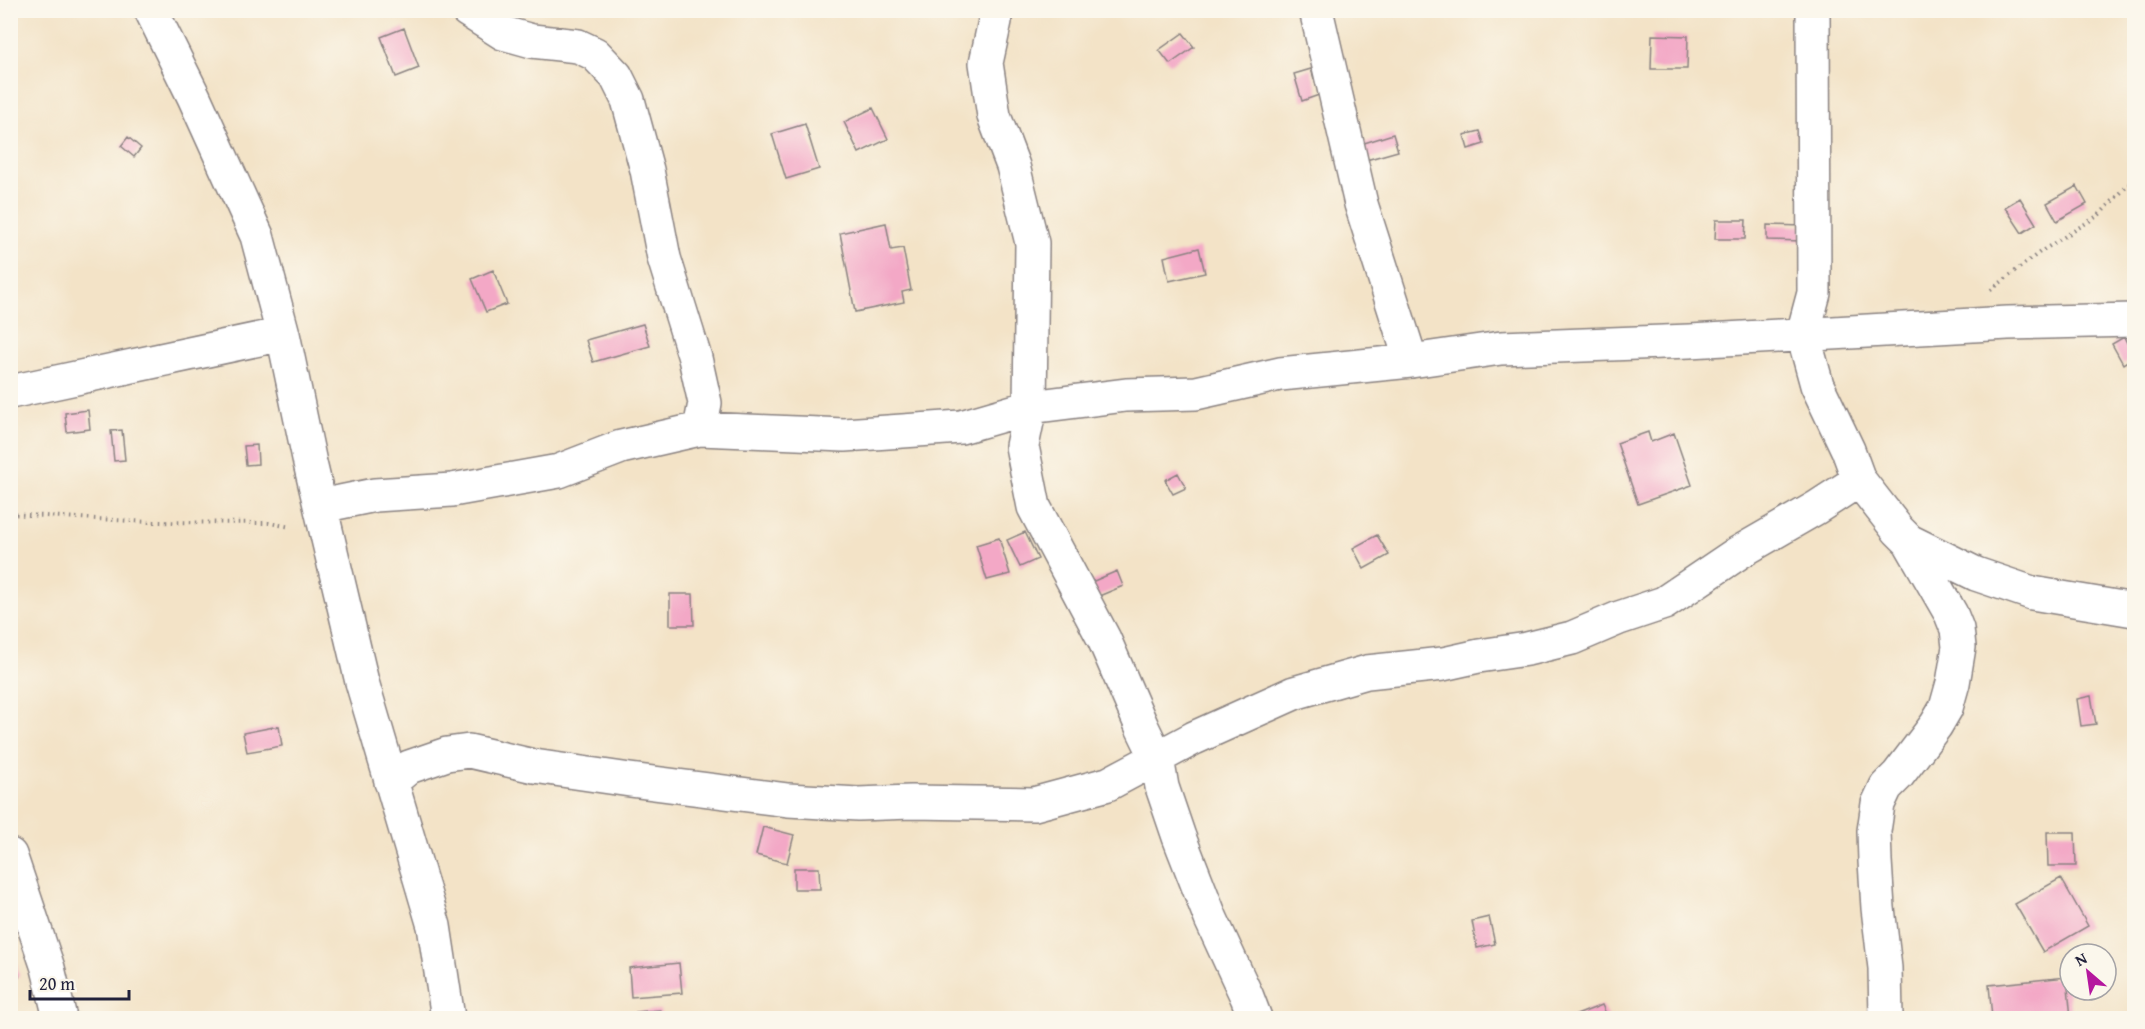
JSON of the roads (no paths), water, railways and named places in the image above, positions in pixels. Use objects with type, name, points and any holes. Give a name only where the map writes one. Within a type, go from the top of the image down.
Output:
[{"type":"street","points":[[151,10],[194,96],[257,236],[283,334],[362,682],[434,926],[448,1018]]},
{"type":"street","points":[[467,10],[503,33],[532,41],[578,46],[595,54],[616,76],[627,100],[647,170],[664,258],[695,358],[705,403],[700,429]]},
{"type":"street","points":[[994,10],[995,21],[986,63],[994,116],[1013,166],[1032,243],[1030,407],[1022,446],[1034,507],[1104,639],[1157,758],[1162,787],[1179,837],[1211,919],[1255,1018]]},
{"type":"street","points":[[1316,10],[1361,204],[1411,361]]},
{"type":"street","points":[[1813,10],[1814,292],[1803,334],[1817,385],[1848,450],[1859,480],[1909,541],[1951,614],[1957,630],[1959,647],[1946,708],[1936,725],[1898,775],[1886,787],[1878,804],[1874,831],[1875,861],[1878,908],[1886,968],[1887,1018]]},
{"type":"street","points":[[324,520],[375,495],[452,490],[559,471],[621,447],[700,429],[844,435],[961,427],[1030,407],[1126,395],[1196,393],[1280,374],[1411,361],[1501,348],[1690,341],[2008,323],[2134,320]]},
{"type":"street","points":[[10,392],[283,334]]},
{"type":"street","points":[[391,783],[409,767],[447,754],[469,751],[534,766],[788,800],[858,804],[911,802],[1034,804],[1108,784],[1194,738],[1294,693],[1367,672],[1443,664],[1479,656],[1527,650],[1572,638],[1619,618],[1665,603],[1738,553],[1859,480]]},
{"type":"street","points":[[1909,541],[1976,574],[2031,593],[2134,610]]},
{"type":"street","points":[[10,855],[48,968],[60,1018]]}]
